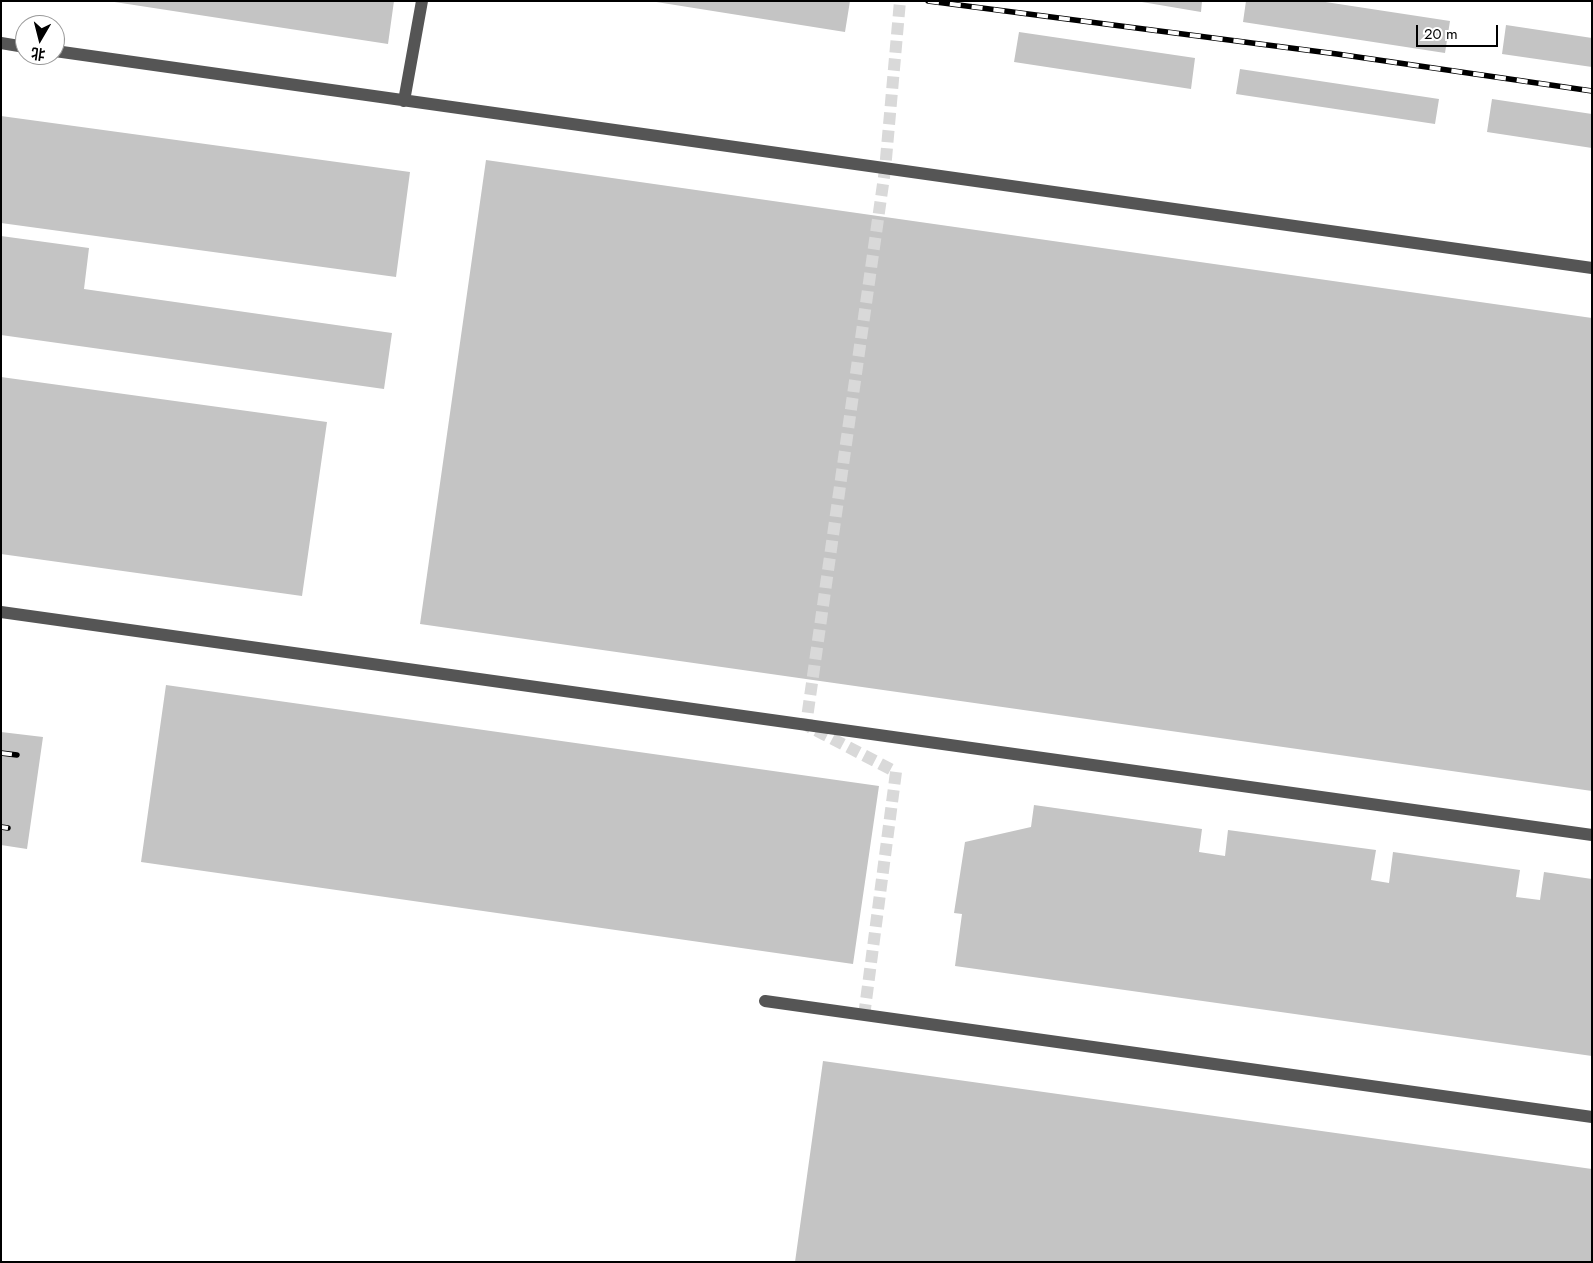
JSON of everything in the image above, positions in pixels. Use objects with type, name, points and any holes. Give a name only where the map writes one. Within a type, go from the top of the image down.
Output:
[{"type":"lane","points":[[404,101],[422,1]]},
{"type":"lane","points":[[1,43],[15,45]]},
{"type":"lane","points":[[65,52],[1592,268]]},
{"type":"lane","points":[[1,612],[1592,835]]},
{"type":"lane","points":[[764,1001],[1592,1117]]},
{"type":"building","points":[[108,1],[394,1],[388,44]]},
{"type":"building","points":[[650,1],[850,1],[845,32]]},
{"type":"building","points":[[1136,1],[1202,1],[1201,12]]},
{"type":"building","points":[[1246,1],[1319,1],[1450,21],[1445,53],[1243,22]]},
{"type":"building","points":[[1506,25],[1592,38],[1592,67],[1502,54]]},
{"type":"building","points":[[1019,32],[1195,58],[1191,89],[1014,62]]},
{"type":"building","points":[[1240,69],[1439,99],[1435,124],[1236,94]]},
{"type":"building","points":[[1492,99],[1592,114],[1592,148],[1487,132]]},
{"type":"building","points":[[1,116],[410,172],[396,277],[1,223]]},
{"type":"building","points":[[486,160],[1592,318],[1592,791],[420,624]]},
{"type":"building","points":[[1,236],[89,248],[84,289],[392,333],[384,389],[1,335]]},
{"type":"building","points":[[1,377],[327,422],[302,596],[1,554]]},
{"type":"building","points":[[166,685],[879,786],[853,964],[141,862]]},
{"type":"building","points":[[1,732],[43,737],[27,849],[1,845]]},
{"type":"building","points":[[1034,805],[1202,829],[1199,852],[1225,856],[1228,830],[1376,850],[1371,880],[1389,883],[1393,852],[1520,870],[1516,897],[1540,900],[1544,872],[1592,879],[1592,1056],[955,966],[962,914],[954,913],[965,842],[1031,827]]},
{"type":"building","points":[[823,1061],[1592,1169],[1592,1262],[795,1262]]},
{"type":"tunnel","points":[[864,1016],[896,772],[806,725],[885,170],[900,1]]},
{"type":"railway","points":[[928,1],[1337,54],[1592,91]]},
{"type":"railway","points":[[1,753],[17,755]]},
{"type":"railway","points":[[1,827],[8,828]]}]
